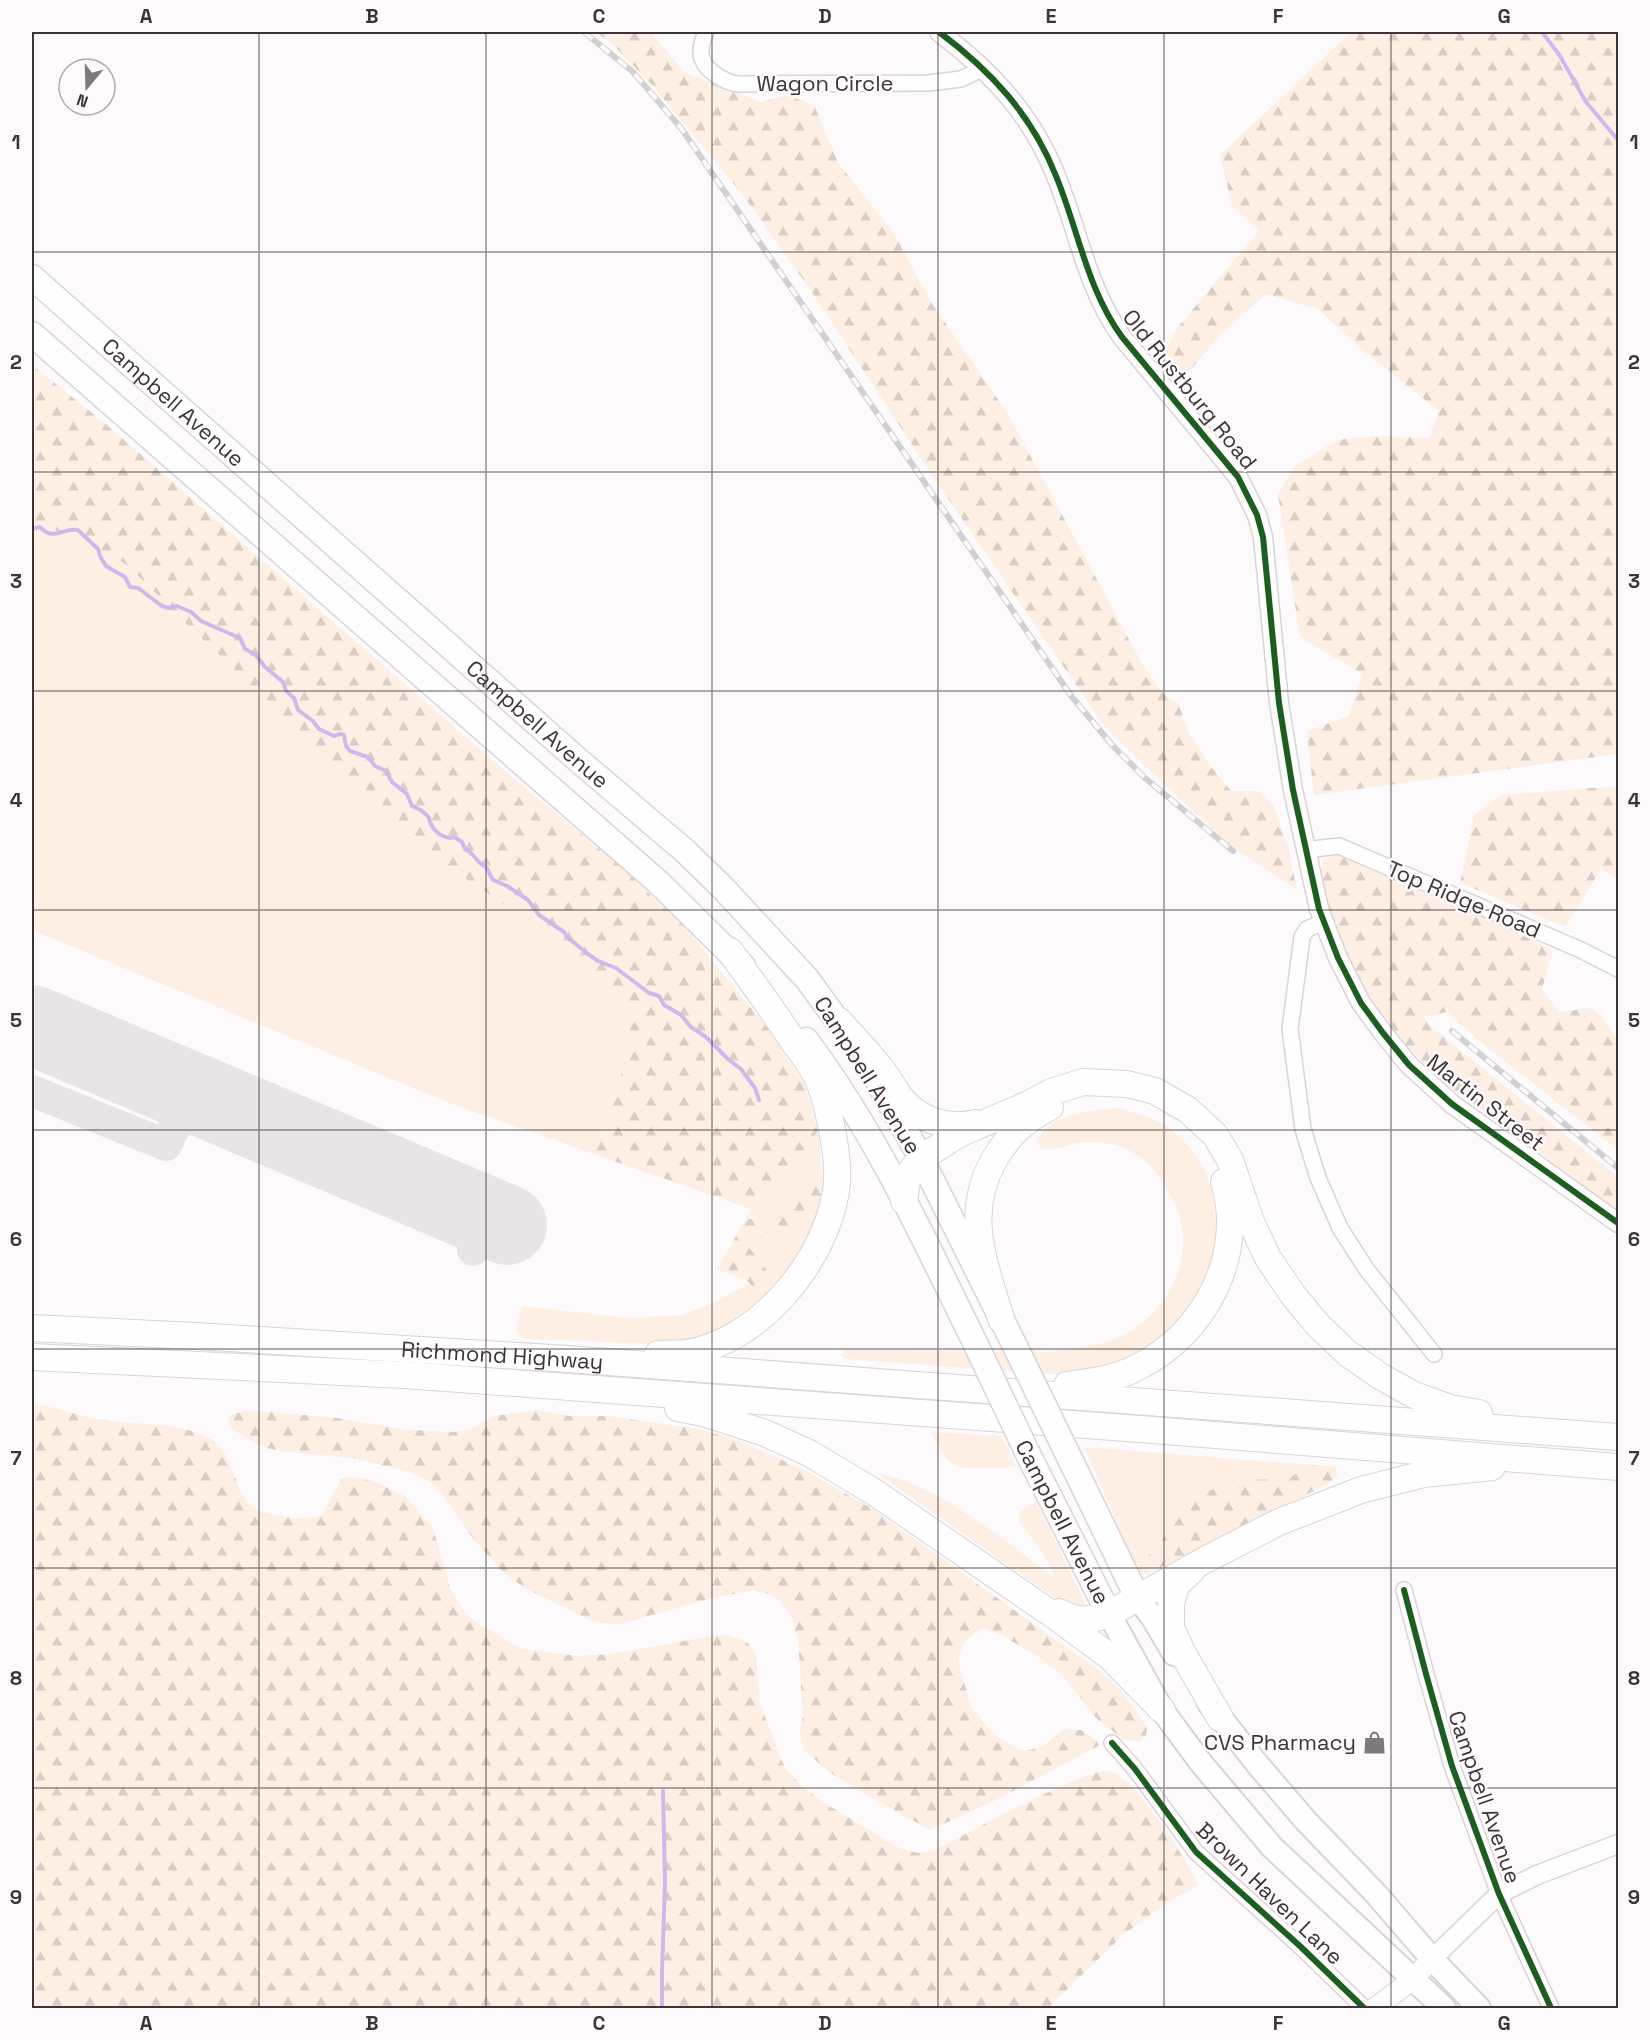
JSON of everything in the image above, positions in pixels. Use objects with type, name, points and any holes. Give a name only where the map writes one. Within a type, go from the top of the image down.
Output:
[{"type":"highway","name":"Campbell Avenue","points":[[32,277],[685,851],[723,887],[807,979],[839,1021],[883,1090],[921,1158],[1137,1597]]},
{"type":"highway","name":"Campbell Avenue","points":[[32,334],[658,882],[730,951],[790,1018],[831,1073],[869,1134],[1108,1614]]},
{"type":"highway","points":[[568,1359],[614,1352],[686,1353],[717,1343],[742,1331],[767,1312],[790,1288],[809,1262],[825,1230],[837,1191],[836,1155],[818,1079],[730,951]]},
{"type":"highway","points":[[839,1021],[882,1070],[901,1099],[916,1112],[937,1122],[960,1127],[993,1119]]},
{"type":"highway","points":[[904,1201],[908,1175],[921,1158],[960,1134],[1051,1092],[1083,1082],[1127,1084],[1155,1091],[1188,1110],[1215,1135],[1230,1160],[1251,1222],[1268,1258],[1293,1295],[1317,1324],[1347,1353],[1380,1376],[1414,1395],[1450,1408],[1618,1435]]},
{"type":"highway","points":[[974,1389],[1100,1381],[1137,1368],[1165,1352],[1191,1327],[1211,1297],[1226,1260],[1231,1220],[1225,1184],[1211,1154],[1191,1130],[1164,1110],[1129,1097],[1095,1096],[1066,1100],[1057,1104],[1030,1118],[1005,1141],[989,1169],[977,1209],[981,1250],[1001,1319]]},
{"type":"highway","name":"Richmond Highway","points":[[32,1328],[206,1336],[568,1359],[974,1389]]},
{"type":"highway","name":"Richmond Highway","points":[[32,1357],[405,1375],[496,1382]]},
{"type":"highway","points":[[496,1382],[1618,1469]]},
{"type":"highway","points":[[496,1382],[596,1399],[658,1404],[703,1413],[765,1433],[809,1453],[865,1486],[989,1569],[1109,1656],[1162,1710]]},
{"type":"highway","points":[[974,1389],[1618,1435]]},
{"type":"highway","points":[[989,1569],[1065,1615],[1079,1620],[1094,1619],[1108,1614],[1279,1522],[1362,1490],[1424,1474],[1494,1467],[1618,1469]]},
{"type":"highway","points":[[1203,1561],[1176,1585],[1171,1603],[1171,1628],[1182,1652],[1220,1718]]},
{"type":"main road","name":"Campbell Avenue","points":[[1137,1597],[1153,1618],[1180,1664],[1258,1765],[1306,1821],[1377,1895],[1432,1959],[1479,2008]]},
{"type":"main road","name":"Campbell Avenue","points":[[1108,1614],[1162,1710],[1202,1763],[1272,1847],[1444,2008]]},
{"type":"main road","points":[[1375,2008],[1412,1980],[1432,1959]]},
{"type":"street","name":"Wagon Circle","points":[[706,32],[701,51],[702,58],[717,76],[729,83],[928,83],[961,79],[984,68]]},
{"type":"street","name":"Old Rustburg Road","points":[[939,32],[984,68],[1018,107],[1057,177],[1096,293],[1108,317],[1122,337],[1228,462],[1246,490],[1257,515],[1264,547],[1283,735],[1305,850],[1324,922]]},
{"type":"street","name":"Top Ridge Road","points":[[1305,850],[1339,846],[1581,950],[1618,969]]},
{"type":"street","name":"Martin Street","points":[[1324,922],[1338,958],[1361,1003],[1409,1065],[1452,1104],[1618,1223]]},
{"type":"street","points":[[1324,922],[1307,929],[1302,937],[1290,1029],[1303,1129],[1318,1178],[1340,1228],[1381,1289],[1434,1354]]},
{"type":"street","name":"Campbell Avenue","points":[[1404,1590],[1452,1766],[1499,1894],[1551,2008]]},
{"type":"street","name":"Brown Haven Lane","points":[[1112,1743],[1135,1769],[1196,1852],[1301,1947],[1364,2008]]},
{"type":"street","points":[[1432,1959],[1499,1894],[1537,1875],[1618,1844]]},
{"type":"green space","points":[[596,32],[651,32],[684,72],[761,102],[787,95],[814,105],[839,164],[893,232],[933,305],[1008,414],[1145,669],[1165,695],[1178,703],[1189,733],[1212,768],[1231,791],[1259,791],[1273,805],[1288,847],[1297,890],[1234,848],[1105,727],[932,475],[807,285],[742,194],[652,85],[610,42]]},
{"type":"green space","points":[[1351,32],[1618,32],[1618,754],[1314,795],[1307,731],[1349,716],[1362,674],[1300,637],[1278,494],[1294,467],[1337,440],[1373,436],[1429,438],[1439,411],[1363,351],[1318,309],[1266,294],[1222,333],[1186,375],[1165,352],[1178,327],[1259,231],[1232,206],[1220,155]]},
{"type":"green space","points":[[32,365],[107,425],[515,780],[618,864],[685,927],[768,1029],[804,1083],[818,1130],[801,1161],[751,1209],[594,1154],[627,1056],[630,1040],[628,1006],[624,998],[573,951],[462,876],[338,776],[306,746],[266,700],[189,626],[175,617],[164,601],[127,565],[83,541],[32,521]]},
{"type":"green space","points":[[32,521],[83,541],[127,565],[164,601],[175,617],[189,626],[266,700],[306,746],[338,776],[462,876],[573,951],[624,998],[628,1006],[630,1040],[627,1056],[594,1154],[449,1103],[32,930]]},
{"type":"green space","points":[[1618,786],[1618,881],[1601,869],[1565,927],[1460,883],[1474,815],[1501,795]]},
{"type":"green space","points":[[1337,855],[1553,950],[1542,989],[1559,1012],[1592,1008],[1604,1019],[1618,1041],[1618,1150],[1484,1045],[1447,1012],[1424,1017],[1429,1025],[1618,1177],[1618,1213],[1496,1119],[1449,1087],[1399,1040],[1364,989],[1327,914],[1328,900],[1321,878],[1322,860]]},
{"type":"green space","points":[[1120,1108],[1166,1125],[1182,1139],[1197,1156],[1212,1192],[1217,1244],[1212,1270],[1201,1293],[1178,1324],[1147,1348],[1111,1367],[1063,1375],[845,1359],[840,1354],[847,1350],[1049,1352],[1112,1340],[1131,1331],[1148,1318],[1162,1302],[1173,1284],[1180,1264],[1183,1244],[1181,1223],[1174,1202],[1165,1186],[1142,1158],[1120,1147],[1088,1142],[1041,1149],[1037,1141],[1045,1129],[1062,1119],[1091,1111]]},
{"type":"green space","points":[[818,1130],[823,1180],[764,1216],[745,1220],[751,1209],[801,1161]]},
{"type":"green space","points":[[823,1180],[817,1223],[751,1236],[749,1247],[771,1276],[775,1288],[766,1297],[743,1278],[717,1270],[745,1220],[764,1216]]},
{"type":"green space","points":[[817,1223],[803,1253],[775,1288],[771,1276],[749,1247],[751,1236]]},
{"type":"green space","points":[[750,1283],[766,1297],[731,1324],[696,1340],[654,1344],[524,1339],[516,1331],[522,1306],[629,1318],[682,1315],[713,1303]]},
{"type":"green space","points":[[32,1404],[94,1419],[166,1426],[203,1435],[214,1441],[222,1450],[246,1501],[256,1509],[282,1516],[310,1518],[321,1516],[342,1478],[359,1477],[383,1485],[406,1497],[433,1528],[450,1588],[463,1610],[476,1622],[519,1648],[578,1656],[611,1654],[723,1634],[746,1641],[756,1654],[760,1704],[785,1768],[803,1787],[823,1802],[901,1849],[918,1853],[935,1850],[1052,1791],[1077,1780],[1109,1771],[1133,1788],[1146,1803],[1199,1885],[1170,1901],[1124,1934],[1048,2008],[32,2008]]},
{"type":"green space","points":[[248,1410],[337,1418],[409,1430],[453,1432],[471,1429],[494,1416],[537,1410],[570,1416],[608,1416],[699,1429],[742,1442],[808,1472],[871,1508],[1101,1672],[1121,1691],[1147,1727],[1146,1736],[1140,1742],[1123,1739],[1096,1718],[1063,1676],[1036,1655],[999,1634],[984,1629],[975,1632],[963,1644],[958,1662],[971,1706],[994,1735],[1026,1751],[1043,1746],[1064,1729],[1081,1730],[1102,1744],[992,1802],[930,1830],[829,1772],[804,1750],[800,1732],[803,1716],[798,1638],[790,1614],[780,1601],[769,1594],[753,1590],[709,1599],[617,1625],[592,1621],[525,1588],[503,1572],[474,1540],[440,1491],[427,1480],[409,1472],[353,1458],[286,1452],[262,1447],[233,1430],[228,1424],[230,1415]]},
{"type":"green space","points":[[931,1432],[1001,1436],[1016,1467],[966,1468],[953,1464],[946,1458]]},
{"type":"green space","points":[[1084,1447],[1314,1465],[1286,1479],[1266,1481],[1188,1506],[1153,1552],[1135,1565]]},
{"type":"green space","points":[[1314,1465],[1336,1467],[1337,1476],[1330,1483],[1147,1574],[1139,1571],[1135,1565],[1153,1552],[1188,1506],[1201,1495],[1232,1480],[1286,1479]]},
{"type":"green space","points":[[877,1473],[900,1479],[947,1501],[994,1532],[1056,1579],[1044,1555],[1018,1520],[1020,1512],[1036,1501],[1087,1609],[1069,1608]]},
{"type":"waterway","points":[[1542,32],[1560,56],[1586,102],[1618,140]]},
{"type":"waterway","points":[[32,529],[40,527],[54,534],[78,530],[98,549],[106,566],[125,577],[130,587],[138,588],[162,606],[169,608],[177,606],[191,612],[201,621],[240,638],[245,649],[255,654],[265,667],[283,682],[286,691],[294,698],[298,710],[313,721],[319,729],[334,736],[344,735],[346,746],[350,751],[368,757],[375,766],[386,771],[392,782],[407,794],[412,806],[428,816],[437,832],[462,842],[465,849],[486,867],[493,880],[528,900],[539,915],[564,932],[567,937],[598,961],[616,968],[649,993],[659,996],[664,1005],[681,1015],[691,1027],[706,1037],[741,1069],[755,1088],[759,1100]]},
{"type":"waterway","points":[[662,2008],[665,1882],[663,1791]]},
{"type":"taxiway","points":[[32,1091],[166,1145],[191,1092]]},
{"type":"taxiway","points":[[473,1250],[488,1217]]},
{"type":"runway","points":[[32,1025],[507,1225]]},
{"type":"railway","points":[[584,32],[633,72],[681,128],[1072,697],[1113,746],[1145,778],[1233,851]]},
{"type":"railway","points":[[1452,1031],[1618,1168]]},
{"type":"cycle path","points":[[939,32],[993,79],[1035,133],[1056,176],[1084,258],[1110,318],[1122,337],[1238,477],[1257,515],[1263,537],[1279,703],[1293,790],[1319,909],[1338,958],[1361,1003],[1409,1065],[1452,1104],[1618,1223]]},
{"type":"cycle path","points":[[1404,1590],[1452,1766],[1499,1894],[1551,2008]]},
{"type":"cycle path","points":[[1112,1743],[1135,1769],[1196,1852],[1301,1947],[1364,2008]]},
{"type":"place","name":"CVS Pharmacy","points":[[1374,1742]]}]
